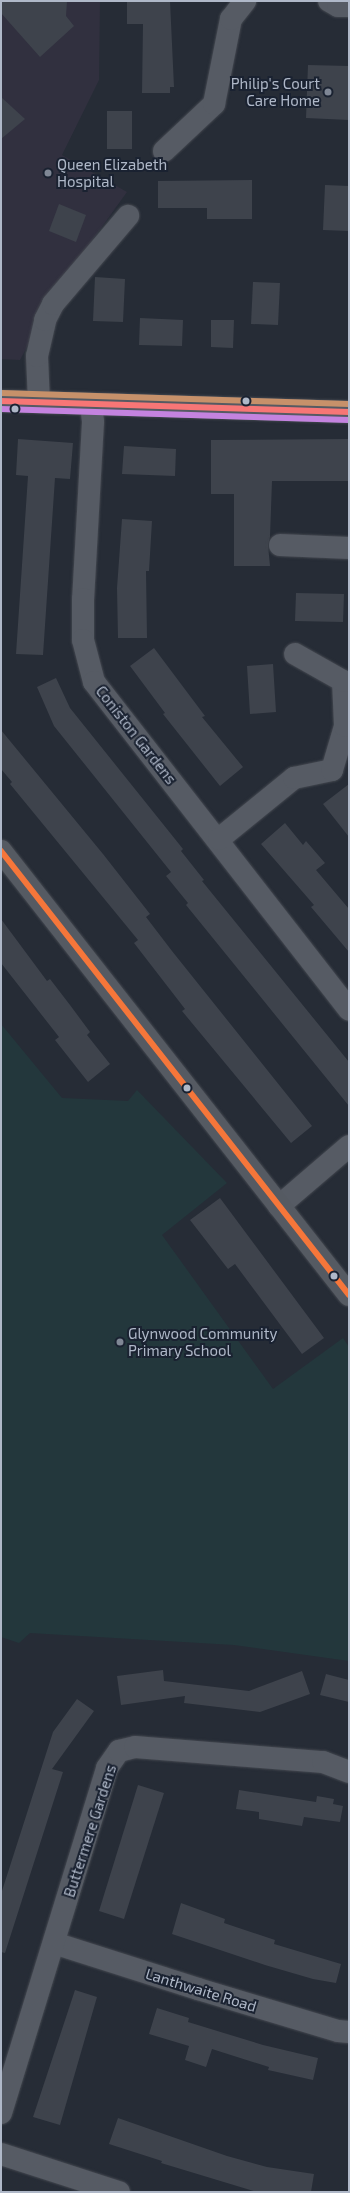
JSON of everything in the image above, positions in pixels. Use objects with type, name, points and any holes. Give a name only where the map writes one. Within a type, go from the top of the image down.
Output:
[{"type":"street","points":[[164,151],[214,104],[231,19],[245,1]]},
{"type":"street","points":[[329,1],[338,6],[349,6]]},
{"type":"street","points":[[39,402],[37,356],[45,320],[53,304],[128,216]]},
{"type":"street","points":[[1,400],[349,412]]},
{"type":"street","name":"Coniston Gardens","points":[[91,404],[93,422],[83,599],[83,640],[94,682],[219,839],[349,1010]]},
{"type":"street","points":[[280,545],[349,548]]},
{"type":"street","points":[[219,839],[294,778],[332,770],[345,726],[343,681],[295,654]]},
{"type":"street","points":[[1,851],[349,1294]]},
{"type":"street","points":[[279,1206],[349,1146]]},
{"type":"street","name":"Buttermere Gardens","points":[[1,2113],[107,1768],[119,1751],[134,1747],[323,1762],[349,1772]]},
{"type":"street","name":"Lanthwaite Road","points":[[54,1943],[293,2018],[349,2032]]},
{"type":"street","points":[[1,2154],[118,2192]]},
{"type":"shaded area","name":"Queen Elizabeth Hospital","points":[[1,1],[100,1],[99,80],[62,155],[127,192],[58,288],[20,360],[1,359]]},
{"type":"green space","name":"Glynwood Community Primary School","points":[[1,1024],[62,1098],[128,1101],[137,1090],[227,1183],[162,1235],[273,1389],[343,1338],[349,1347],[349,1661],[234,1645],[30,1633],[19,1643],[1,1637]]},
{"type":"building","points":[[1,1],[67,1],[66,16],[74,26],[40,57],[1,13]]},
{"type":"building","points":[[127,1],[170,1],[174,87],[170,87],[170,93],[142,93],[143,24],[127,24]]},
{"type":"building","name":"Philip's Court Care Home","points":[[308,65],[349,66],[349,120],[306,118]]},
{"type":"building","points":[[1,97],[25,119],[1,139]]},
{"type":"building","points":[[107,111],[132,111],[132,149],[107,149]]},
{"type":"building","points":[[252,180],[252,219],[207,219],[207,208],[158,208],[158,181]]},
{"type":"building","points":[[325,185],[349,186],[349,231],[323,230]]},
{"type":"building","points":[[59,204],[86,215],[76,242],[49,231]]},
{"type":"building","points":[[95,277],[125,279],[123,322],[93,321]]},
{"type":"building","points":[[253,282],[280,283],[278,325],[251,324]]},
{"type":"building","points":[[140,318],[183,320],[182,346],[139,345]]},
{"type":"building","points":[[211,320],[234,320],[233,348],[211,347]]},
{"type":"building","points":[[18,439],[73,443],[70,479],[55,478],[43,655],[16,654],[28,476],[16,475]]},
{"type":"building","points":[[349,439],[349,481],[272,481],[270,537],[268,545],[270,566],[234,566],[234,494],[211,494],[211,440]]},
{"type":"building","points":[[124,446],[176,449],[175,476],[122,474]]},
{"type":"building","points":[[122,519],[152,521],[149,571],[146,571],[147,638],[118,638],[117,588]]},
{"type":"building","points":[[296,593],[344,594],[343,622],[295,621]]},
{"type":"building","points":[[154,648],[205,716],[202,717],[243,767],[220,786],[163,714],[165,713],[130,666]]},
{"type":"building","points":[[273,664],[276,712],[250,714],[247,666]]},
{"type":"building","points":[[56,678],[70,708],[183,849],[181,851],[204,880],[202,881],[349,1062],[349,1106],[186,905],[188,903],[166,876],[171,872],[54,726],[37,687]]},
{"type":"building","points":[[1,730],[103,854],[150,914],[146,917],[172,951],[312,1126],[291,1143],[182,1011],[185,1009],[134,943],[138,940],[10,784],[12,782],[1,769]]},
{"type":"building","points":[[349,784],[349,837],[323,804]]},
{"type":"building","points":[[285,823],[303,845],[306,841],[325,863],[316,870],[349,909],[349,952],[311,907],[314,905],[261,844]]},
{"type":"building","points":[[1,919],[47,981],[50,979],[70,1005],[90,1032],[87,1035],[110,1064],[88,1082],[55,1040],[59,1037],[1,963]]},
{"type":"building","points":[[220,1198],[324,1338],[302,1354],[235,1264],[228,1269],[190,1220]]},
{"type":"building","points":[[163,1670],[164,1681],[249,1691],[302,1671],[310,1694],[260,1712],[184,1703],[185,1696],[121,1705],[117,1676]]},
{"type":"building","points":[[326,1674],[349,1680],[349,1702],[320,1695]]},
{"type":"building","points":[[77,1699],[94,1711],[52,1769],[63,1772],[5,1953],[1,1952],[1,1894],[53,1732]]},
{"type":"building","points":[[138,1785],[164,1793],[124,1919],[99,1911]]},
{"type":"building","points":[[239,1790],[316,1802],[317,1796],[334,1799],[333,1804],[343,1806],[340,1822],[304,1817],[302,1826],[259,1819],[259,1812],[236,1809]]},
{"type":"building","points":[[181,1903],[225,1919],[224,1923],[275,1940],[274,1944],[341,1964],[336,1983],[313,1979],[265,1965],[172,1934]]},
{"type":"building","points":[[75,1990],[97,1997],[60,2125],[33,2117]]},
{"type":"building","points":[[157,2008],[189,2018],[188,2022],[263,2045],[318,2058],[313,2080],[268,2070],[269,2067],[212,2049],[206,2067],[185,2060],[189,2046],[149,2034]]},
{"type":"building","points":[[118,2118],[227,2156],[267,2167],[314,2174],[311,2192],[257,2192],[161,2163],[162,2161],[109,2144]]},
{"type":"transit line","points":[[1,393],[349,404]]},
{"type":"transit line","points":[[1,401],[349,412]]},
{"type":"transit line","points":[[1,409],[349,420]]},
{"type":"transit line","points":[[1,851],[349,1295]]},
{"type":"place","name":"Philip's Court Care Home","points":[[328,92]]},
{"type":"place","name":"Queen Elizabeth Hospital","points":[[48,173]]},
{"type":"place","name":"Glynwood Community Primary School","points":[[120,1342]]}]
